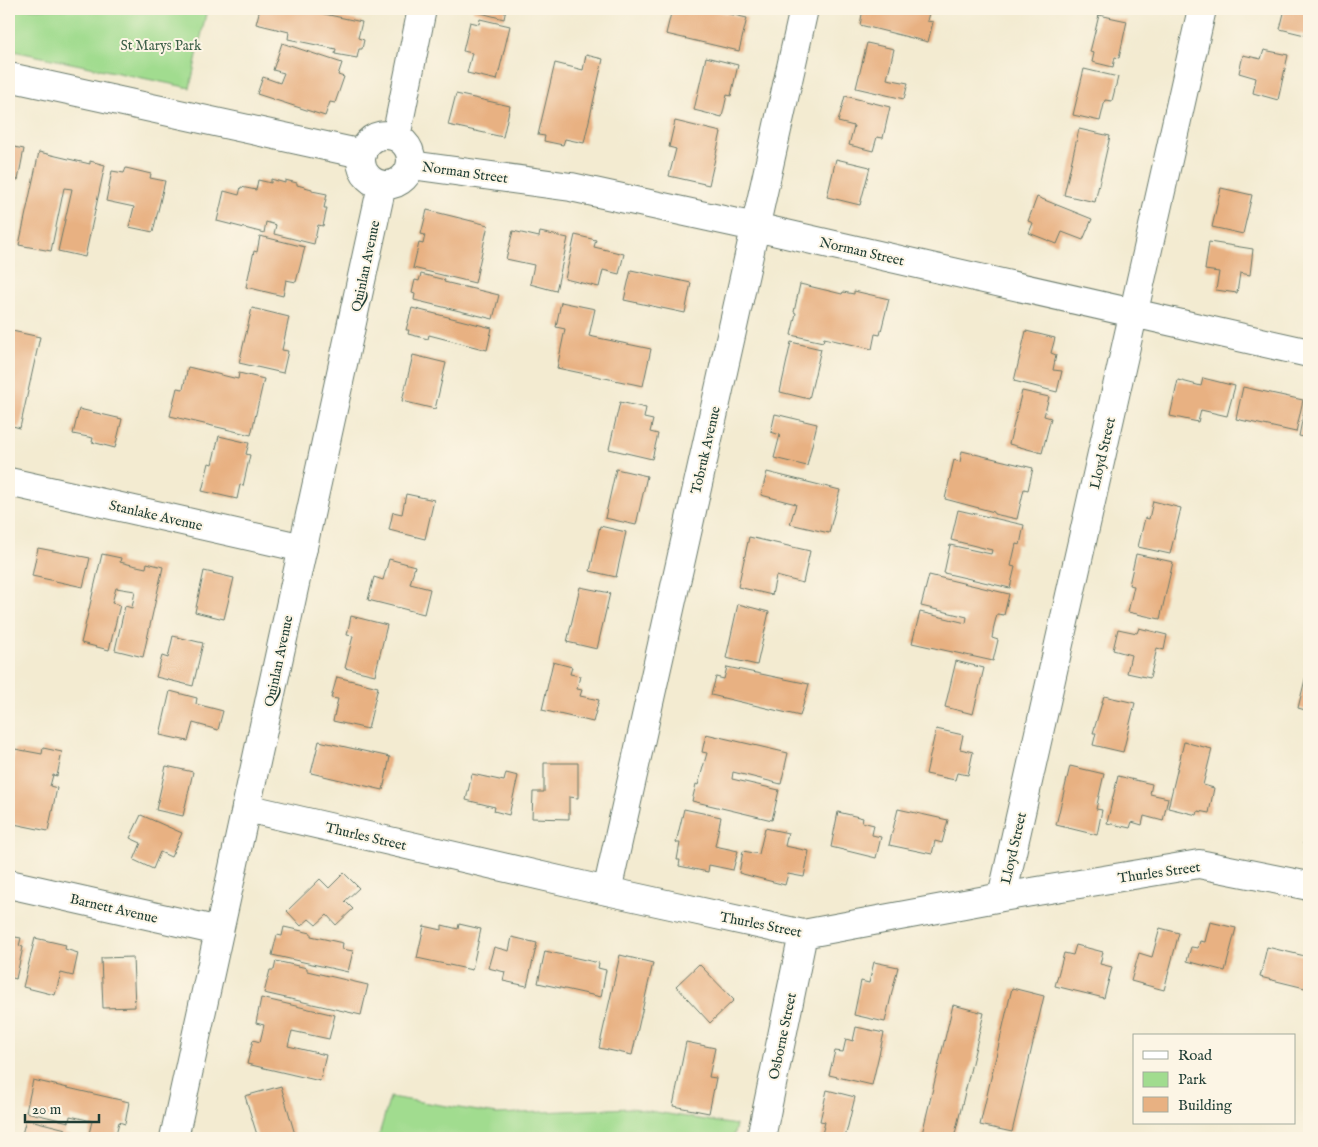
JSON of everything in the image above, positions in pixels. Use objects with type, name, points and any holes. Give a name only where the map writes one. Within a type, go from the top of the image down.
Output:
[{"type":"street","points":[[396,137],[422,9]]},
{"type":"street","name":"Tobruk Avenue","points":[[607,891],[804,9]]},
{"type":"street","name":"Lloyd Street","points":[[1002,897],[1202,9]]},
{"type":"street","points":[[9,77],[362,154]]},
{"type":"street","points":[[387,135],[403,141],[411,156],[411,164],[404,178],[390,185],[382,185],[368,177],[361,162],[362,154],[365,146],[372,140],[379,136],[387,135]]},
{"type":"street","name":"Norman Street","points":[[411,164],[571,187],[1309,353]]},
{"type":"street","name":"Quinlan Avenue","points":[[174,1138],[382,185]]},
{"type":"street","name":"Stanlake Avenue","points":[[9,482],[303,548]]},
{"type":"street","name":"Thurles Street","points":[[246,808],[803,934],[1002,897],[1199,864],[1309,886]]},
{"type":"street","name":"Barnett Avenue","points":[[9,884],[219,931]]},
{"type":"street","name":"Osborne Street","points":[[760,1138],[803,934]]},
{"type":"green space","name":"St Marys Park","points":[[9,9],[207,9],[190,88],[9,50]]},
{"type":"green space","points":[[390,1097],[497,1114],[631,1108],[736,1125],[733,1138],[378,1138]]},
{"type":"building","points":[[260,9],[301,9],[362,22],[358,38],[364,40],[362,49],[359,49],[357,58],[335,54],[336,49],[288,39],[289,32],[256,24]]},
{"type":"building","points":[[473,9],[506,9],[504,19],[473,11]]},
{"type":"building","points":[[672,9],[708,9],[747,18],[739,51],[666,34]]},
{"type":"building","points":[[863,9],[930,9],[927,21],[933,22],[928,42],[860,25]]},
{"type":"building","points":[[1285,9],[1309,9],[1309,36],[1280,29]]},
{"type":"building","points":[[1099,15],[1127,21],[1119,58],[1115,57],[1113,67],[1092,62],[1094,53],[1090,52]]},
{"type":"building","points":[[480,19],[510,26],[497,80],[467,73],[472,53],[463,51],[470,22],[479,24]]},
{"type":"building","points":[[282,43],[342,63],[338,75],[344,77],[335,103],[330,102],[325,116],[257,94],[263,77],[280,83],[284,73],[273,70]]},
{"type":"building","points":[[867,43],[894,49],[887,79],[908,83],[904,99],[856,88]]},
{"type":"building","points":[[1264,50],[1288,55],[1278,100],[1253,93],[1256,78],[1239,73],[1243,55],[1261,59]]},
{"type":"building","points":[[586,55],[603,59],[584,143],[565,139],[563,145],[544,141],[545,136],[538,135],[555,63],[583,70]]},
{"type":"building","points":[[706,57],[738,65],[731,96],[727,95],[722,117],[694,110]]},
{"type":"building","points":[[1084,69],[1118,77],[1112,101],[1105,100],[1100,121],[1073,115]]},
{"type":"building","points":[[456,94],[510,106],[503,137],[448,125]]},
{"type":"building","points":[[845,96],[890,107],[883,138],[877,137],[873,151],[849,145],[854,126],[838,122]]},
{"type":"building","points":[[675,121],[721,132],[709,185],[669,176],[676,149],[669,147]]},
{"type":"building","points":[[1079,129],[1110,136],[1095,202],[1064,195]]},
{"type":"building","points":[[9,146],[24,149],[18,180],[9,178]]},
{"type":"building","points":[[39,152],[90,164],[90,161],[105,165],[85,257],[58,251],[72,189],[64,188],[51,251],[19,245]]},
{"type":"building","points":[[836,159],[870,167],[860,205],[827,197]]},
{"type":"building","points":[[126,168],[151,174],[150,178],[165,181],[153,232],[129,227],[134,207],[106,201],[112,171],[124,173]]},
{"type":"building","points":[[271,179],[285,183],[285,180],[297,183],[297,185],[312,189],[312,191],[327,194],[324,208],[327,208],[323,226],[318,225],[314,244],[274,234],[276,225],[266,222],[264,233],[217,221],[224,191],[239,195],[241,187],[256,190],[258,180],[271,183]]},
{"type":"building","points":[[1221,188],[1252,195],[1243,234],[1212,227]]},
{"type":"building","points":[[1037,197],[1092,219],[1083,240],[1062,232],[1057,244],[1029,233],[1033,223],[1028,221]]},
{"type":"building","points":[[427,210],[488,225],[475,283],[413,268],[419,243],[423,244],[425,235],[421,234]]},
{"type":"building","points":[[513,231],[539,237],[540,232],[568,238],[556,291],[530,284],[534,265],[506,259]]},
{"type":"building","points":[[575,235],[596,240],[594,247],[624,254],[619,274],[603,270],[599,287],[565,279]]},
{"type":"building","points":[[260,236],[305,247],[296,282],[286,280],[283,296],[246,287],[254,251],[257,252]]},
{"type":"building","points":[[1209,242],[1253,249],[1250,275],[1240,273],[1237,293],[1216,290],[1219,272],[1205,270]]},
{"type":"building","points":[[631,270],[691,283],[685,313],[624,300]]},
{"type":"building","points":[[421,274],[445,280],[444,282],[499,295],[493,319],[414,300],[415,294],[412,293],[415,280],[419,281]]},
{"type":"building","points":[[800,284],[842,294],[843,292],[854,294],[854,291],[889,299],[880,335],[875,334],[872,349],[824,338],[823,342],[791,335]]},
{"type":"building","points":[[561,302],[595,309],[589,336],[651,349],[643,386],[557,368],[565,329],[556,327]]},
{"type":"building","points":[[252,308],[289,317],[282,350],[288,351],[283,373],[239,363]]},
{"type":"building","points":[[412,308],[492,328],[487,350],[429,335],[428,339],[408,334],[409,330],[406,330]]},
{"type":"building","points":[[12,331],[40,337],[20,428],[9,425],[9,344]]},
{"type":"building","points":[[1026,331],[1055,338],[1051,353],[1056,355],[1053,370],[1062,371],[1057,392],[1014,381]]},
{"type":"building","points":[[791,342],[821,349],[809,399],[780,392]]},
{"type":"building","points":[[413,355],[446,363],[435,409],[402,401]]},
{"type":"building","points":[[188,367],[238,379],[239,373],[264,379],[251,435],[170,416],[177,388],[183,389]]},
{"type":"building","points":[[1203,378],[1235,386],[1227,416],[1201,410],[1198,422],[1170,416],[1178,380],[1201,386]]},
{"type":"building","points":[[1243,387],[1303,400],[1296,432],[1236,419]]},
{"type":"building","points":[[1022,391],[1049,397],[1044,416],[1051,418],[1042,453],[1009,444]]},
{"type":"building","points":[[1306,401],[1309,401],[1309,438],[1299,436]]},
{"type":"building","points":[[620,402],[646,408],[644,418],[653,420],[650,432],[658,434],[652,459],[609,449]]},
{"type":"building","points":[[79,409],[122,419],[115,448],[92,442],[93,438],[73,434]]},
{"type":"building","points":[[775,414],[817,424],[807,466],[774,458],[780,435],[771,432]]},
{"type":"building","points":[[219,436],[249,443],[246,454],[250,455],[243,486],[240,485],[237,499],[202,491],[209,463],[212,464]]},
{"type":"building","points":[[962,451],[1033,468],[1028,490],[1024,489],[1017,519],[945,499],[954,460],[960,462]]},
{"type":"building","points":[[616,469],[647,476],[636,525],[605,518]]},
{"type":"building","points":[[767,472],[840,490],[829,533],[790,524],[796,504],[761,495]]},
{"type":"building","points":[[406,494],[434,500],[425,539],[389,530],[393,512],[402,514]]},
{"type":"building","points":[[1153,501],[1181,508],[1170,554],[1138,547],[1145,518],[1149,519]]},
{"type":"building","points":[[958,510],[1024,525],[1020,545],[1016,544],[1011,566],[1015,567],[1010,588],[944,573],[950,545],[991,554],[992,550],[951,540]]},
{"type":"building","points":[[600,526],[626,532],[616,577],[590,571]]},
{"type":"building","points":[[749,537],[810,551],[803,583],[776,576],[772,595],[738,587]]},
{"type":"building","points":[[38,548],[90,558],[83,587],[32,576]]},
{"type":"building","points":[[102,554],[121,558],[120,562],[146,568],[147,563],[163,567],[143,657],[115,650],[125,606],[132,608],[135,591],[116,588],[112,603],[120,605],[109,650],[81,643]]},
{"type":"building","points":[[1136,554],[1173,562],[1160,619],[1128,612],[1134,586],[1129,585]]},
{"type":"building","points":[[389,559],[415,566],[410,584],[430,589],[424,614],[368,600],[374,577],[383,580]]},
{"type":"building","points":[[204,571],[234,578],[224,619],[195,612]]},
{"type":"building","points":[[929,575],[1009,594],[1004,615],[997,614],[994,626],[992,638],[998,640],[993,661],[912,643],[920,612],[966,623],[967,617],[921,606]]},
{"type":"building","points":[[580,587],[610,593],[597,649],[567,642]]},
{"type":"building","points":[[738,604],[769,612],[757,665],[726,658]]},
{"type":"building","points":[[351,616],[387,625],[375,675],[345,668],[353,636],[347,635]]},
{"type":"building","points":[[1139,628],[1167,635],[1164,650],[1157,648],[1150,678],[1127,673],[1131,655],[1113,650],[1118,629],[1137,633]]},
{"type":"building","points":[[173,636],[203,643],[193,686],[156,677],[162,656],[168,658]]},
{"type":"building","points":[[956,661],[984,668],[973,714],[945,707]]},
{"type":"building","points":[[553,662],[572,667],[570,674],[580,676],[577,689],[582,690],[580,696],[599,700],[593,722],[542,710]]},
{"type":"building","points":[[1309,663],[1309,711],[1298,708]]},
{"type":"building","points":[[727,667],[809,684],[800,716],[711,695],[716,677],[724,679]]},
{"type":"building","points":[[337,677],[378,687],[368,729],[333,721],[338,699],[331,698]]},
{"type":"building","points":[[170,691],[197,698],[196,704],[223,711],[218,730],[193,723],[188,741],[160,735]]},
{"type":"building","points":[[1104,696],[1135,703],[1123,752],[1093,745],[1096,733],[1093,733]]},
{"type":"building","points":[[936,729],[963,735],[960,749],[973,752],[968,775],[957,773],[955,780],[926,774]]},
{"type":"building","points":[[706,734],[788,753],[781,784],[733,772],[732,779],[779,790],[772,820],[692,801],[707,753],[702,752]]},
{"type":"building","points":[[319,741],[390,757],[383,790],[311,773]]},
{"type":"building","points":[[1184,742],[1212,749],[1203,785],[1214,788],[1209,813],[1198,811],[1197,815],[1168,808]]},
{"type":"building","points":[[43,748],[62,752],[57,776],[53,775],[50,786],[57,788],[48,831],[9,823],[9,780],[15,749],[42,754]]},
{"type":"building","points":[[544,763],[578,763],[578,798],[569,797],[569,819],[532,818],[533,792],[544,792]]},
{"type":"building","points":[[166,766],[193,772],[183,816],[156,810]]},
{"type":"building","points":[[1070,766],[1104,774],[1096,809],[1102,810],[1097,835],[1056,825]]},
{"type":"building","points":[[506,773],[518,776],[509,815],[494,811],[495,807],[466,800],[472,774],[504,781]]},
{"type":"building","points":[[1118,776],[1152,784],[1150,794],[1168,798],[1163,821],[1144,816],[1142,825],[1132,822],[1130,828],[1107,823]]},
{"type":"building","points":[[684,809],[721,817],[715,846],[738,851],[733,870],[709,865],[708,872],[679,866],[680,860],[677,860],[680,843],[676,843]]},
{"type":"building","points":[[898,809],[948,820],[942,843],[935,841],[932,854],[889,845]]},
{"type":"building","points":[[838,812],[863,818],[862,822],[874,825],[872,835],[881,837],[876,858],[831,847]]},
{"type":"building","points":[[141,815],[182,833],[171,857],[160,852],[153,869],[134,860],[141,843],[130,838]]},
{"type":"building","points":[[1309,821],[1309,846],[1303,844]]},
{"type":"building","points":[[765,828],[788,833],[785,846],[809,851],[804,877],[788,874],[785,885],[739,873],[743,851],[759,854]]},
{"type":"building","points":[[344,873],[359,888],[345,901],[353,909],[336,925],[327,915],[316,925],[309,919],[301,926],[287,911],[320,879],[329,888]]},
{"type":"building","points":[[1210,922],[1236,928],[1225,971],[1187,961],[1191,947],[1198,948],[1200,941],[1205,942]]},
{"type":"building","points":[[459,924],[481,929],[472,970],[417,958],[424,926],[442,930],[442,925],[458,929]]},
{"type":"building","points":[[284,927],[311,933],[311,936],[343,943],[342,949],[353,951],[348,972],[272,955],[277,935],[282,936]]},
{"type":"building","points":[[1160,928],[1179,933],[1164,990],[1131,981],[1139,953],[1152,957]]},
{"type":"building","points":[[9,936],[21,938],[19,946],[23,947],[16,979],[9,977]]},
{"type":"building","points":[[512,937],[537,943],[527,986],[503,981],[505,972],[488,968],[494,947],[509,951]]},
{"type":"building","points":[[35,938],[66,945],[65,949],[78,953],[73,976],[61,973],[55,995],[23,987]]},
{"type":"building","points":[[1076,945],[1103,952],[1100,964],[1112,967],[1104,998],[1055,986],[1064,953],[1073,955]]},
{"type":"building","points":[[1267,947],[1309,957],[1309,989],[1260,977]]},
{"type":"building","points":[[545,951],[599,963],[598,968],[606,970],[601,997],[538,983]]},
{"type":"building","points":[[620,955],[653,963],[632,1055],[599,1048]]},
{"type":"building","points":[[133,957],[135,1007],[103,1008],[101,958]]},
{"type":"building","points":[[276,961],[307,968],[307,971],[368,985],[361,1015],[264,993],[270,970],[274,970]]},
{"type":"building","points":[[874,962],[898,967],[885,1022],[854,1015],[861,981],[869,983]]},
{"type":"building","points":[[699,964],[734,1000],[710,1023],[676,986]]},
{"type":"building","points":[[1012,988],[1044,996],[1012,1132],[980,1125]]},
{"type":"building","points":[[261,998],[335,1015],[329,1039],[292,1031],[288,1046],[326,1055],[320,1081],[247,1064],[253,1040],[260,1042],[264,1025],[256,1023]]},
{"type":"building","points":[[953,1005],[984,1013],[954,1138],[921,1138]]},
{"type":"building","points":[[856,1027],[884,1033],[872,1085],[829,1075],[835,1051],[843,1052],[846,1039],[853,1041]]},
{"type":"building","points":[[686,1042],[715,1048],[709,1077],[716,1078],[709,1113],[673,1106]]},
{"type":"building","points":[[33,1080],[129,1102],[125,1124],[119,1122],[115,1138],[88,1138],[92,1121],[70,1116],[69,1122],[26,1112]]},
{"type":"building","points":[[281,1086],[296,1138],[258,1138],[245,1096]]},
{"type":"building","points":[[827,1090],[855,1097],[845,1138],[821,1138],[825,1122],[820,1121]]},
{"type":"building","points":[[26,1119],[66,1129],[64,1134],[80,1138],[21,1138]]}]
